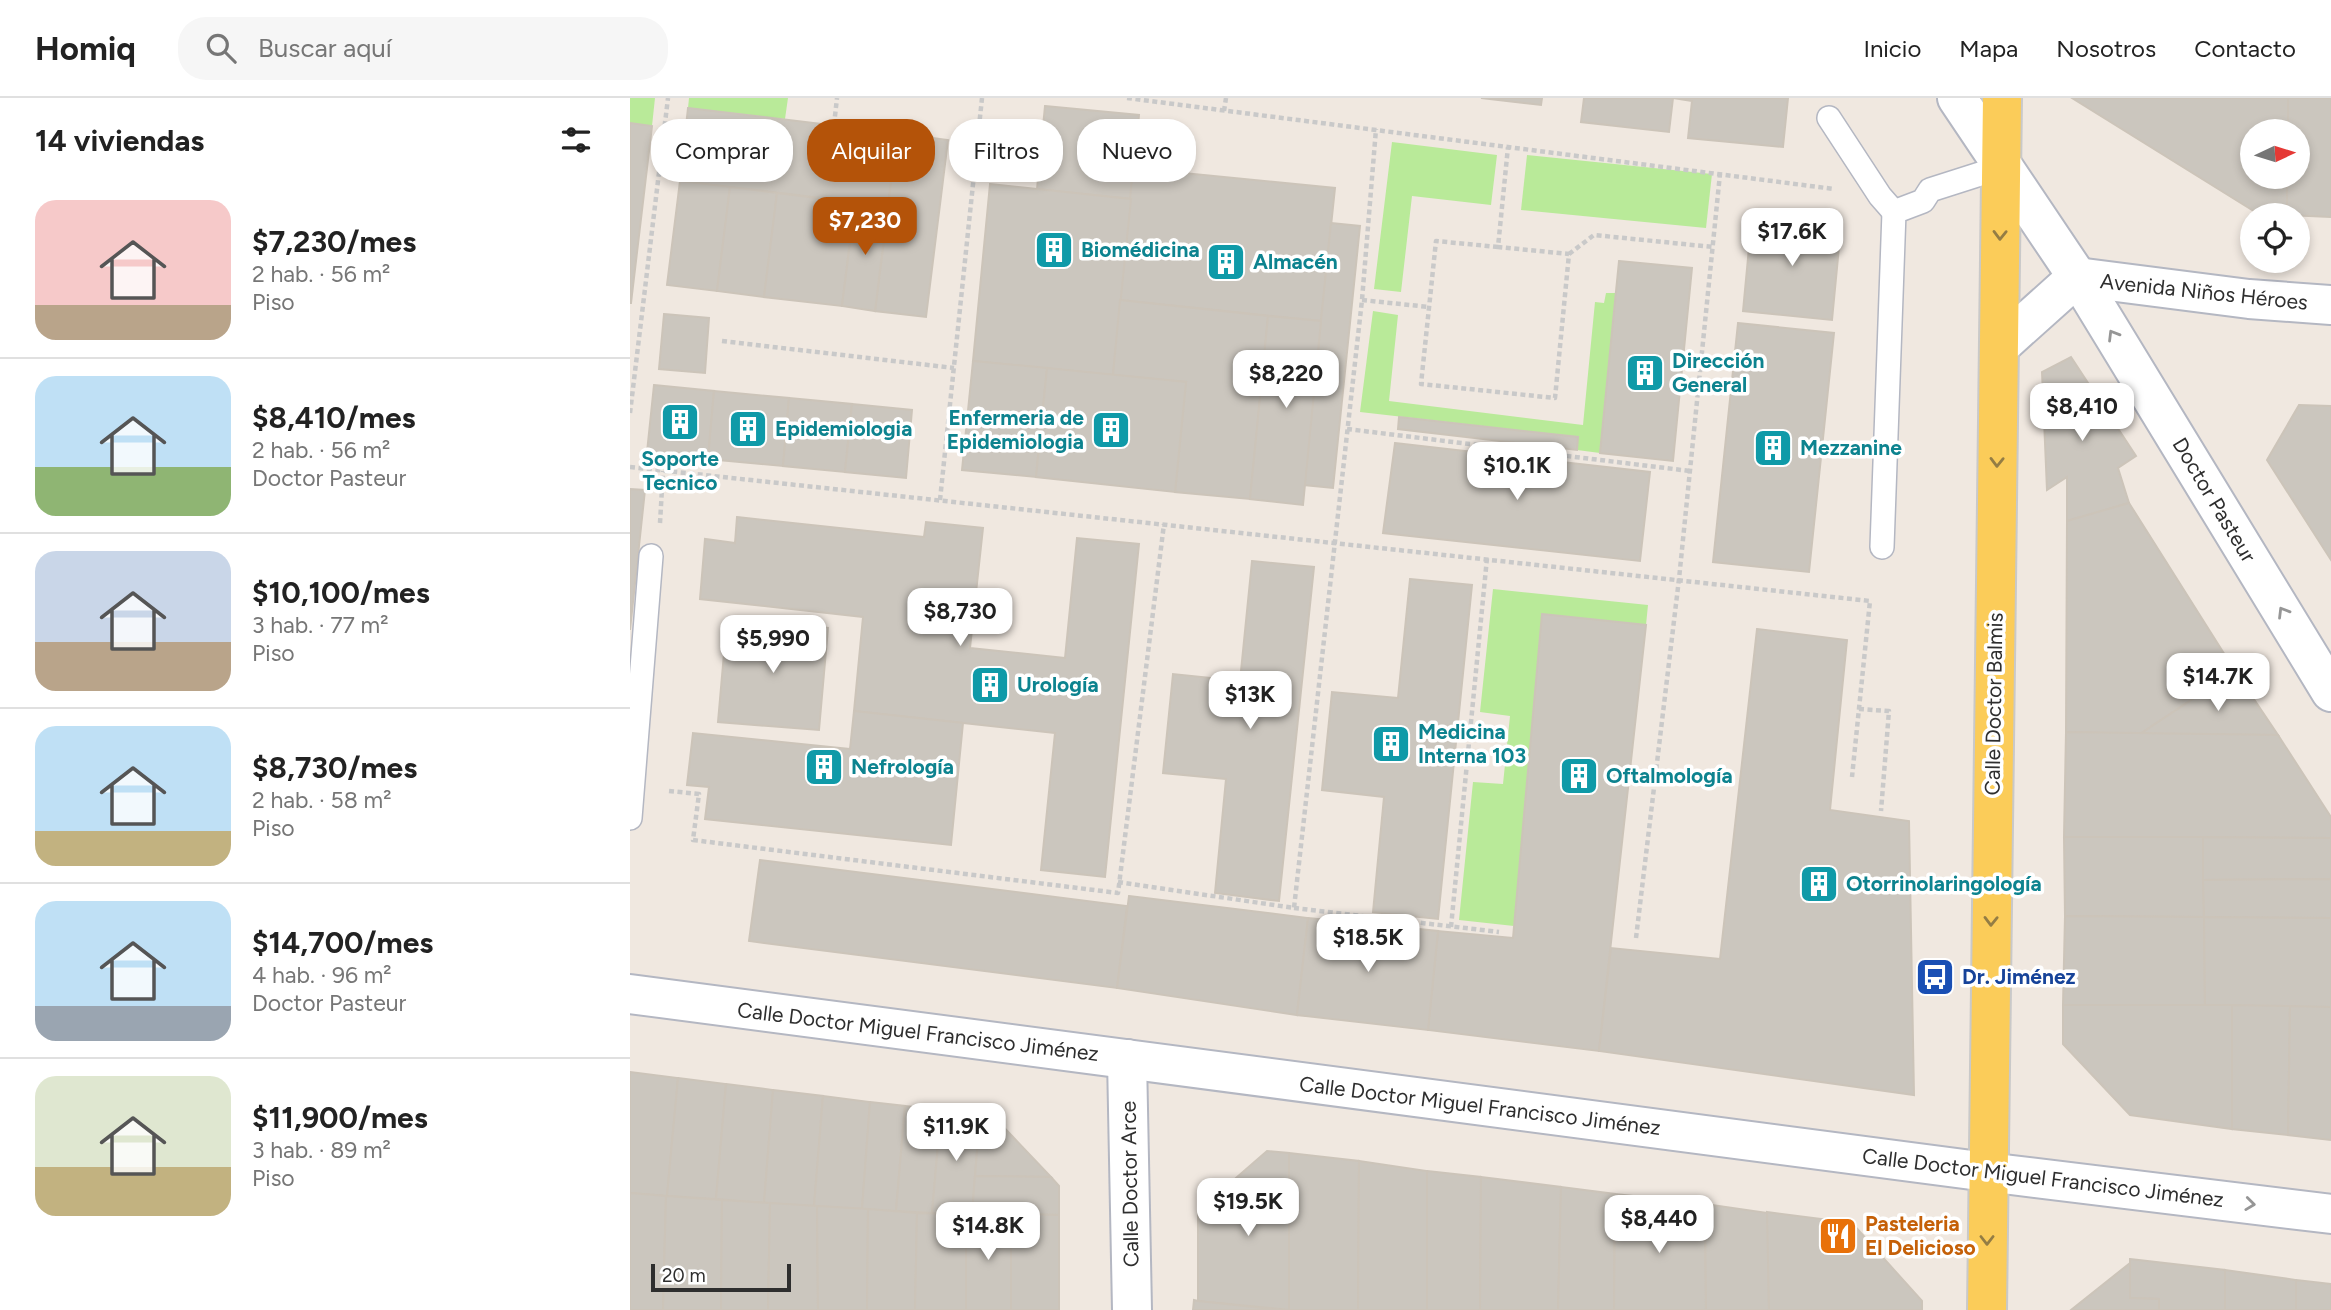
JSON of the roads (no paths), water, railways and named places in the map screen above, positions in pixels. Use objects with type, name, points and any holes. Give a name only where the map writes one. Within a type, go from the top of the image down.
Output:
[{"type":"main road","name":"Calle Doctor Balmis","points":[[1987,1310],[2002,98]]},
{"type":"street","name":"Doctor Pasteur","points":[[1957,98],[2077,277],[2331,692]]},
{"type":"street","name":"Avenida Niños Héroes","points":[[2077,277],[2249,299],[2331,305]]},
{"type":"street","points":[[1999,347],[2077,277]]},
{"type":"street","name":"Calle Doctor Miguel Francisco Jiménez","points":[[630,994],[1987,1172],[2331,1214]]},
{"type":"street","name":"Calle Doctor Arce","points":[[1127,1059],[1132,1310]]},
{"type":"lane","points":[[1829,118],[1887,204],[1882,547]]},
{"type":"lane","points":[[1887,204],[1923,201],[1930,190],[2002,167]]},
{"type":"lane","points":[[630,818],[651,556]]},
{"type":"place","name":"Biomédicina","points":[[1054,250]]},
{"type":"place","name":"Almacén","points":[[1226,262]]},
{"type":"place","name":"Dirección General","points":[[1645,373]]},
{"type":"place","name":"Soporte Tecnico","points":[[680,422]]},
{"type":"place","name":"Epidemiologia","points":[[748,429]]},
{"type":"place","name":"Enfermeria de Epidemiologia","points":[[1111,430]]},
{"type":"place","name":"Mezzanine","points":[[1773,448]]},
{"type":"place","name":"Urología","points":[[990,685]]},
{"type":"place","name":"Medicina Interna 103","points":[[1391,744]]},
{"type":"place","name":"Nefrología","points":[[824,767]]},
{"type":"place","name":"Oftalmología","points":[[1579,776]]},
{"type":"place","name":"Otorrinolaringología","points":[[1819,884]]},
{"type":"place","name":"Dr. Jiménez","points":[[1935,977]]},
{"type":"place","name":"Pasteleria El Delicioso","points":[[1838,1236]]}]
